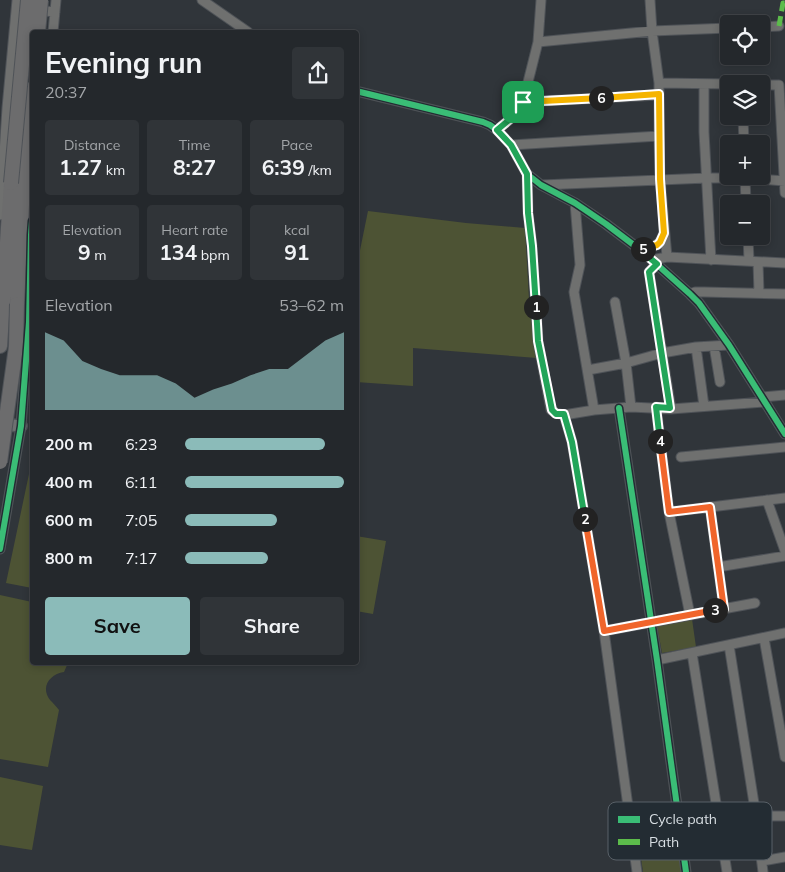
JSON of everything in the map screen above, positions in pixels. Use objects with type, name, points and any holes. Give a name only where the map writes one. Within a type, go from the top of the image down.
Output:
[{"type":"highway","points":[[38,30],[41,0]]},
{"type":"highway","points":[[0,462],[16,348],[21,3]]},
{"type":"highway","points":[[17,184],[30,102]]},
{"type":"highway","points":[[0,346],[3,301],[18,229]]},
{"type":"main road","points":[[0,424],[21,426]]},
{"type":"street","points":[[53,30],[56,0]]},
{"type":"street","points":[[202,0],[245,30]]},
{"type":"street","points":[[497,130],[509,120],[523,102],[538,42],[541,0]]},
{"type":"street","points":[[650,0],[659,83],[660,179],[667,257]]},
{"type":"street","points":[[0,215],[6,108],[21,3],[55,12]]},
{"type":"street","points":[[770,26],[779,26]]},
{"type":"street","points":[[538,42],[652,31],[720,28]]},
{"type":"street","points":[[659,83],[720,84]]},
{"type":"street","points":[[704,84],[704,132],[711,260]]},
{"type":"street","points":[[770,85],[779,85],[785,193]]},
{"type":"street","points":[[359,92],[483,122],[497,130],[511,145],[527,174],[542,185],[576,203],[606,224],[655,262],[699,303],[729,344],[785,434]]},
{"type":"street","points":[[523,102],[659,94]]},
{"type":"street","points":[[511,145],[659,136]]},
{"type":"street","points":[[527,174],[528,213],[538,341],[552,410],[556,414],[631,407],[670,408],[704,406],[763,400],[785,395]]},
{"type":"street","points":[[542,185],[720,178]]},
{"type":"street","points":[[770,180],[785,181]]},
{"type":"street","points":[[576,203],[580,265],[574,292],[594,410]]},
{"type":"street","points":[[0,548],[21,426],[29,322],[18,229]]},
{"type":"street","points":[[639,249],[657,245],[664,233]]},
{"type":"street","points":[[750,245],[759,293]]},
{"type":"street","points":[[670,408],[649,272],[655,262],[667,257],[785,263]]},
{"type":"street","points":[[690,294],[695,292],[785,294]]},
{"type":"street","points":[[615,302],[626,363],[631,407]]},
{"type":"street","points":[[588,370],[626,363],[662,353],[729,344]]},
{"type":"street","points":[[714,346],[720,382]]},
{"type":"street","points":[[696,347],[704,406]]},
{"type":"street","points":[[656,407],[669,512],[690,615]]},
{"type":"street","points":[[619,408],[677,802]]},
{"type":"street","points":[[564,414],[572,442],[604,631],[628,802]]},
{"type":"street","points":[[681,457],[785,447]]},
{"type":"street","points":[[669,512],[785,498]]},
{"type":"street","points":[[767,500],[785,551]]},
{"type":"street","points":[[710,507],[724,609]]},
{"type":"street","points":[[718,567],[785,556]]},
{"type":"street","points":[[604,631],[755,603]]},
{"type":"street","points":[[657,660],[785,633]]},
{"type":"street","points":[[764,638],[785,757]]},
{"type":"street","points":[[729,645],[754,802]]},
{"type":"street","points":[[692,653],[716,802]]},
{"type":"street","points":[[772,816],[785,816]]},
{"type":"street","points":[[772,859],[785,857]]},
{"type":"street","points":[[763,872],[762,861],[768,860]]},
{"type":"green space","points":[[368,211],[525,228],[529,299],[537,358],[413,348],[413,386],[359,382],[359,255]]},
{"type":"green space","points":[[29,474],[30,588],[6,583]]},
{"type":"green space","points":[[359,536],[386,541],[373,614],[359,612]]},
{"type":"green space","points":[[0,595],[30,602],[30,665],[67,665],[64,672],[54,675],[46,686],[47,695],[59,710],[48,767],[0,759]]},
{"type":"green space","points":[[692,619],[696,647],[662,653],[657,625]]},
{"type":"green space","points":[[0,777],[43,786],[32,850],[0,845]]},
{"type":"green space","points":[[641,860],[681,860],[683,872],[643,872]]},
{"type":"marked path","points":[[779,26],[783,3],[785,3]]},
{"type":"cycle path","points":[[359,92],[483,122],[497,130],[511,145],[527,174],[541,185],[575,203],[606,224],[643,252],[699,303],[729,345],[785,434]]},
{"type":"cycle path","points":[[0,549],[21,426],[29,322],[30,278]]},
{"type":"cycle path","points":[[619,408],[676,802]]},
{"type":"cycle path","points":[[684,860],[686,872]]},
{"type":"route","points":[[659,94],[660,179],[664,233],[657,245],[639,249],[657,264],[649,272],[670,408],[656,407],[662,462],[669,512],[710,507],[724,609],[604,631],[572,442],[564,414],[556,414],[552,410],[538,341],[528,213],[527,174],[511,145],[497,130],[509,120],[523,102],[659,94]]}]
